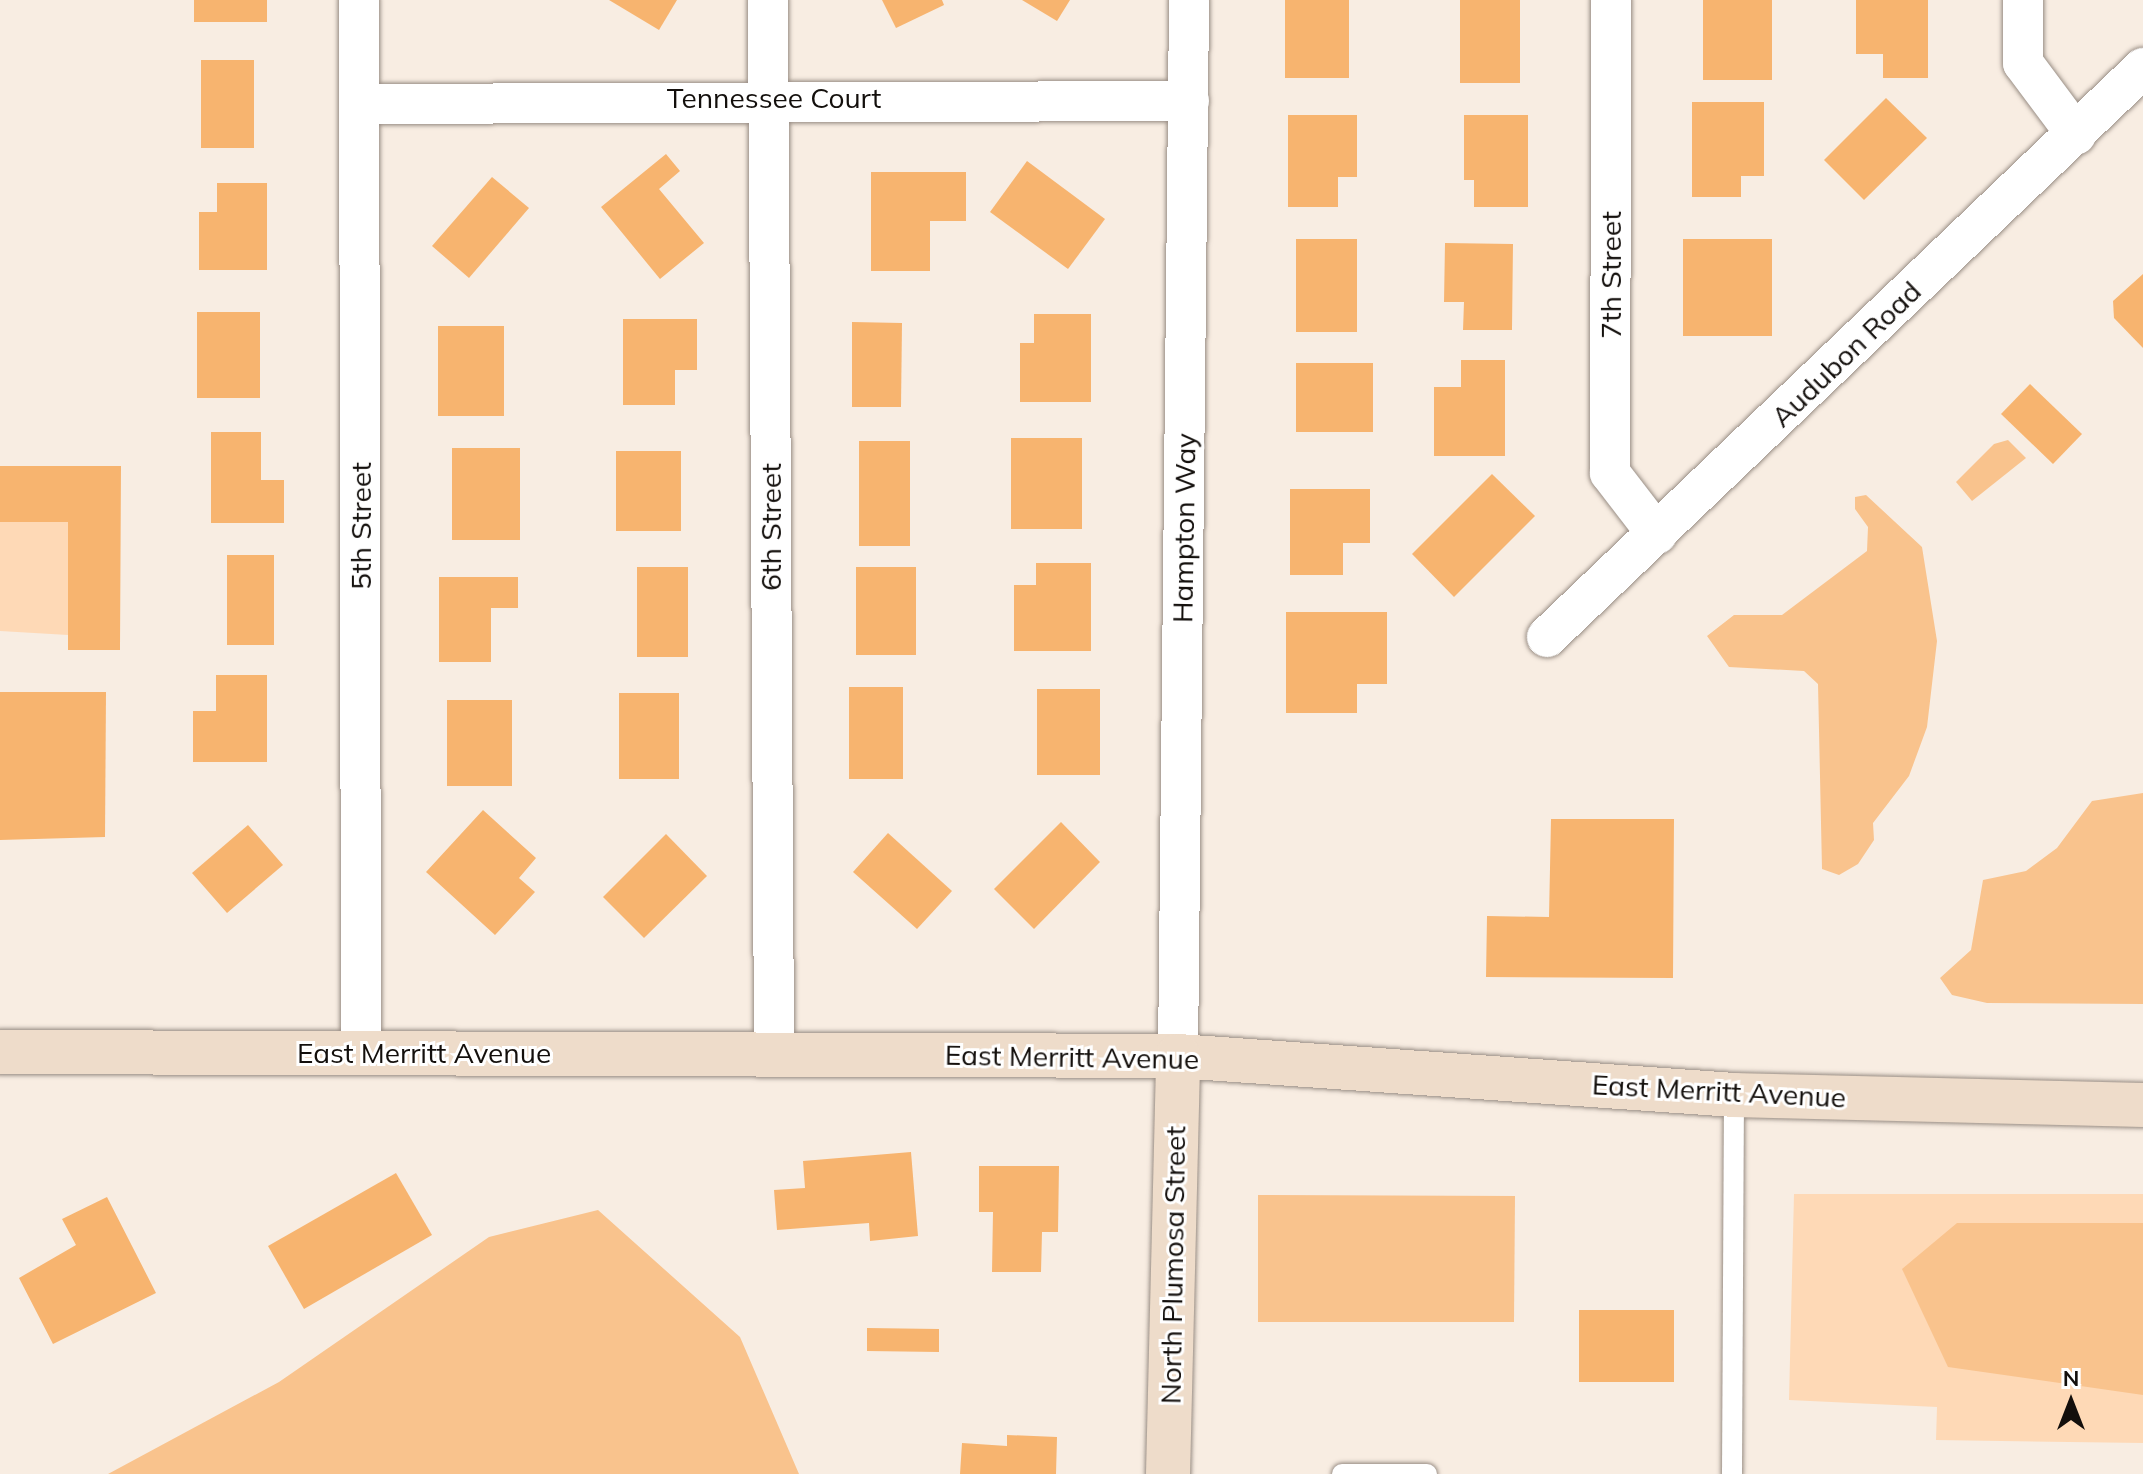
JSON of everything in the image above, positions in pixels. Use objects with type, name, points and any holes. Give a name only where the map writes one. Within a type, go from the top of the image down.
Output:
[{"type":"street","name":"5th Street","points":[[359,0],[361,1053]]},
{"type":"street","name":"6th Street","points":[[768,0],[774,1055]]},
{"type":"street","name":"Hampton Way","points":[[1178,1056],[1189,0]]},
{"type":"street","name":"7th Street","points":[[1611,0],[1610,473],[1657,534]]},
{"type":"street","points":[[2023,0],[2023,63],[2076,134]]},
{"type":"street","name":"Audubon Road","points":[[1547,637],[2143,68]]},
{"type":"street","name":"Tennessee Court","points":[[360,104],[768,97],[1189,101]]},
{"type":"street","name":"East Merritt Avenue","points":[[0,1052],[1178,1056],[1734,1095],[2143,1105]]},
{"type":"street","name":"North Plumosa Street","points":[[1168,1474],[1178,1056]]},
{"type":"lane","points":[[1732,1474],[1734,1095]]},
{"type":"lane","points":[[1342,1474],[1427,1474]]},
{"type":"shaded area","points":[[2008,440],[2026,458],[1972,501],[1956,482],[1994,444]]},
{"type":"shaded area","points":[[1866,495],[1922,547],[1937,641],[1927,727],[1909,776],[1873,823],[1874,840],[1858,864],[1839,875],[1822,869],[1818,684],[1804,671],[1729,667],[1707,636],[1734,615],[1782,615],[1867,551],[1868,527],[1855,509],[1855,497]]},
{"type":"shaded area","points":[[0,522],[68,522],[68,635],[0,631]]},
{"type":"shaded area","points":[[2143,793],[2143,1004],[1987,1003],[1952,995],[1940,978],[1971,950],[1983,880],[2026,871],[2057,848],[2092,801]]},
{"type":"shaded area","points":[[1794,1194],[2143,1194],[2143,1443],[1936,1440],[1937,1407],[1789,1400]]},
{"type":"shaded area","points":[[1258,1195],[1515,1196],[1514,1322],[1258,1322]]},
{"type":"shaded area","points":[[598,1210],[740,1337],[799,1474],[108,1474],[279,1382],[489,1237]]},
{"type":"shaded area","points":[[1957,1223],[2143,1223],[2143,1395],[1948,1367],[1902,1269]]},
{"type":"building","points":[[194,0],[267,0],[267,22],[194,22]]},
{"type":"building","points":[[609,0],[677,0],[659,30]]},
{"type":"building","points":[[882,0],[942,0],[944,5],[896,28]]},
{"type":"building","points":[[1022,0],[1070,0],[1057,21]]},
{"type":"building","points":[[1285,0],[1349,0],[1349,78],[1285,78]]},
{"type":"building","points":[[1460,0],[1520,0],[1520,83],[1460,83]]},
{"type":"building","points":[[1703,0],[1772,0],[1772,80],[1703,80]]},
{"type":"building","points":[[1856,0],[1928,0],[1928,78],[1883,78],[1883,54],[1856,54]]},
{"type":"building","points":[[201,60],[254,60],[254,148],[201,148]]},
{"type":"building","points":[[1886,98],[1927,138],[1864,200],[1824,160]]},
{"type":"building","points":[[1692,102],[1764,102],[1764,176],[1741,176],[1741,197],[1692,197]]},
{"type":"building","points":[[1288,115],[1357,115],[1357,177],[1338,177],[1338,207],[1288,207]]},
{"type":"building","points":[[1464,115],[1528,115],[1528,207],[1474,207],[1474,180],[1464,180]]},
{"type":"building","points":[[666,154],[680,171],[659,189],[704,243],[660,279],[601,207]]},
{"type":"building","points":[[1027,161],[1105,219],[1068,269],[990,212]]},
{"type":"building","points":[[871,172],[966,172],[966,221],[930,221],[930,271],[871,271]]},
{"type":"building","points":[[492,177],[529,208],[469,278],[432,246]]},
{"type":"building","points":[[217,183],[267,183],[267,270],[199,270],[199,212],[217,212]]},
{"type":"building","points":[[1296,239],[1357,239],[1357,332],[1296,332]]},
{"type":"building","points":[[1683,239],[1772,239],[1772,336],[1683,336]]},
{"type":"building","points":[[1445,243],[1513,244],[1512,330],[1463,330],[1464,302],[1444,302]]},
{"type":"building","points":[[2143,274],[2143,348],[2114,318],[2113,301]]},
{"type":"building","points":[[197,312],[260,312],[260,398],[197,398]]},
{"type":"building","points":[[1034,314],[1091,314],[1091,402],[1020,402],[1020,343],[1034,343]]},
{"type":"building","points":[[623,319],[697,319],[697,370],[675,370],[675,405],[623,405]]},
{"type":"building","points":[[852,322],[902,323],[901,407],[852,407]]},
{"type":"building","points":[[438,326],[504,326],[504,416],[438,416]]},
{"type":"building","points":[[1461,360],[1505,360],[1505,456],[1434,456],[1434,387],[1461,387]]},
{"type":"building","points":[[1296,363],[1373,363],[1373,432],[1296,432]]},
{"type":"building","points":[[2030,384],[2082,434],[2053,464],[2001,414]]},
{"type":"building","points":[[211,432],[261,432],[261,480],[284,480],[284,523],[211,523]]},
{"type":"building","points":[[1011,438],[1082,438],[1082,529],[1011,529]]},
{"type":"building","points":[[859,441],[910,441],[910,546],[859,546]]},
{"type":"building","points":[[452,448],[520,448],[520,540],[452,540]]},
{"type":"building","points":[[616,451],[681,451],[681,531],[616,531]]},
{"type":"building","points":[[0,466],[121,466],[120,650],[68,650],[68,522],[0,522]]},
{"type":"building","points":[[1492,474],[1535,516],[1454,597],[1412,554]]},
{"type":"building","points":[[1290,489],[1370,489],[1370,543],[1343,543],[1343,575],[1290,575]]},
{"type":"building","points":[[227,555],[274,555],[274,645],[227,645]]},
{"type":"building","points":[[1036,563],[1091,563],[1091,651],[1014,651],[1014,585],[1036,585]]},
{"type":"building","points":[[637,567],[688,567],[688,657],[637,657]]},
{"type":"building","points":[[856,567],[916,567],[916,655],[856,655]]},
{"type":"building","points":[[439,577],[518,577],[518,608],[491,608],[491,662],[439,662]]},
{"type":"building","points":[[1286,612],[1387,612],[1387,684],[1357,684],[1357,713],[1286,713]]},
{"type":"building","points":[[216,675],[267,675],[267,762],[193,762],[193,711],[216,711]]},
{"type":"building","points":[[849,687],[903,687],[903,779],[849,779]]},
{"type":"building","points":[[1037,689],[1100,689],[1100,775],[1037,775]]},
{"type":"building","points":[[0,692],[106,692],[105,837],[0,840]]},
{"type":"building","points":[[619,693],[679,693],[679,779],[619,779]]},
{"type":"building","points":[[447,700],[512,700],[512,786],[447,786]]},
{"type":"building","points":[[483,810],[536,858],[519,878],[535,892],[495,935],[426,872]]},
{"type":"building","points":[[1551,819],[1674,819],[1673,978],[1486,977],[1487,916],[1549,917]]},
{"type":"building","points":[[1061,822],[1100,862],[1034,929],[994,889]]},
{"type":"building","points":[[248,825],[283,865],[227,913],[192,873]]},
{"type":"building","points":[[888,833],[952,891],[917,929],[853,872]]},
{"type":"building","points":[[666,834],[707,876],[644,938],[603,897]]},
{"type":"building","points":[[911,1152],[918,1236],[870,1241],[869,1223],[777,1230],[774,1190],[805,1188],[803,1161]]},
{"type":"building","points":[[979,1166],[1059,1166],[1058,1232],[1042,1232],[1041,1272],[992,1272],[993,1212],[979,1212]]},
{"type":"building","points":[[396,1173],[432,1235],[304,1309],[268,1246]]},
{"type":"building","points":[[107,1197],[156,1293],[53,1344],[19,1278],[76,1245],[62,1219]]},
{"type":"building","points":[[1579,1310],[1674,1310],[1674,1382],[1579,1382]]},
{"type":"building","points":[[867,1328],[939,1329],[939,1352],[867,1351]]},
{"type":"building","points":[[1007,1435],[1057,1437],[1056,1474],[960,1474],[962,1443],[1007,1446]]}]
